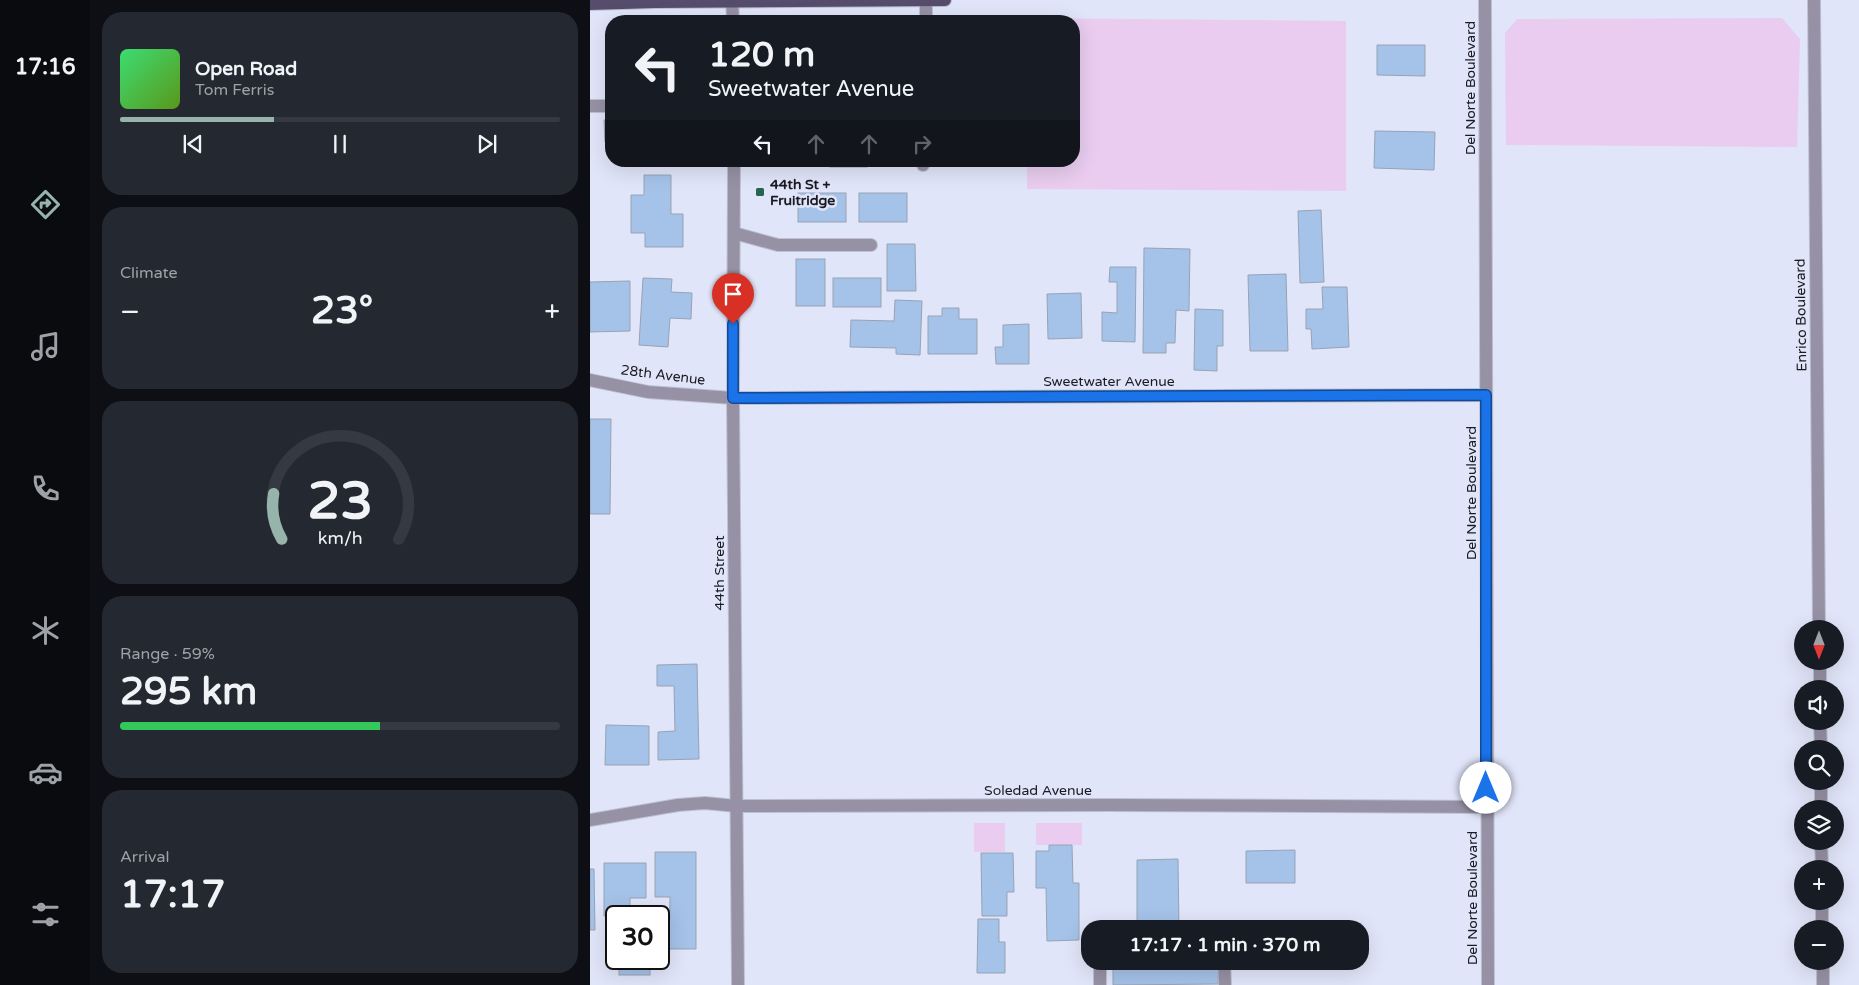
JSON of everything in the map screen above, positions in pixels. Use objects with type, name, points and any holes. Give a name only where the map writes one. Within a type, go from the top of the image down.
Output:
[{"type":"main road","points":[[590,4],[945,0]]},
{"type":"street","name":"Del Norte Boulevard","points":[[1485,0],[1488,985]]},
{"type":"street","name":"Enrico Boulevard","points":[[1814,0],[1820,620]]},
{"type":"street","points":[[732,1],[732,15]]},
{"type":"street","points":[[926,1],[926,15]]},
{"type":"street","points":[[590,106],[605,106]]},
{"type":"street","name":"44th Street","points":[[734,167],[733,398],[738,985]]},
{"type":"street","points":[[734,233],[778,245],[870,245]]},
{"type":"street","name":"28th Avenue","points":[[590,380],[648,392],[733,398]]},
{"type":"street","name":"Sweetwater Avenue","points":[[733,398],[1486,395]]},
{"type":"street","name":"Soledad Avenue","points":[[590,820],[678,805],[705,803],[736,806],[1109,804],[1487,807]]},
{"type":"street","points":[[1100,970],[1100,985]]},
{"type":"street","points":[[1224,970],[1225,985]]},
{"type":"street","points":[[1823,970],[1823,985]]},
{"type":"shaded area","points":[[1782,18],[1800,39],[1797,147],[1506,145],[1505,33],[1517,19]]},
{"type":"shaded area","points":[[1080,19],[1346,21],[1346,191],[1027,189],[1027,167],[1080,167]]},
{"type":"shaded area","points":[[974,823],[1005,823],[1005,852],[974,852]]},
{"type":"shaded area","points":[[1036,823],[1082,823],[1082,845],[1036,845]]},
{"type":"building","points":[[1377,45],[1425,45],[1425,76],[1377,75]]},
{"type":"building","points":[[1375,131],[1435,132],[1434,170],[1374,168]]},
{"type":"building","points":[[644,175],[671,175],[671,214],[683,214],[683,247],[645,247],[645,233],[631,233],[631,195],[644,195]]},
{"type":"building","points":[[798,193],[846,193],[846,222],[798,222]]},
{"type":"building","points":[[859,193],[907,193],[907,222],[859,222]]},
{"type":"building","points":[[1321,210],[1324,282],[1300,283],[1298,211]]},
{"type":"building","points":[[887,244],[915,244],[916,291],[887,291]]},
{"type":"building","points":[[1144,248],[1190,249],[1189,311],[1176,310],[1175,343],[1166,343],[1166,353],[1143,353]]},
{"type":"building","points":[[796,259],[825,259],[825,306],[796,306]]},
{"type":"building","points":[[1110,267],[1136,267],[1135,342],[1102,341],[1102,312],[1117,313],[1117,282],[1109,282]]},
{"type":"building","points":[[1286,274],[1288,351],[1250,351],[1248,275]]},
{"type":"building","points":[[643,278],[672,279],[671,292],[692,293],[691,319],[670,318],[668,347],[639,345]]},
{"type":"building","points":[[833,278],[881,278],[881,307],[833,307]]},
{"type":"building","points":[[630,281],[630,331],[590,332],[590,282]]},
{"type":"building","points":[[1322,287],[1347,287],[1349,347],[1312,349],[1311,329],[1306,329],[1306,309],[1323,309]]},
{"type":"building","points":[[1081,293],[1082,338],[1048,339],[1047,294]]},
{"type":"building","points":[[895,300],[922,301],[920,355],[896,354],[896,348],[850,347],[851,320],[894,321]]},
{"type":"building","points":[[942,308],[959,308],[959,319],[977,319],[977,354],[928,354],[928,316],[942,316]]},
{"type":"building","points":[[1195,309],[1223,310],[1223,346],[1217,346],[1217,371],[1194,370]]},
{"type":"building","points":[[1029,324],[1029,364],[996,364],[995,347],[1003,347],[1003,325]]},
{"type":"building","points":[[590,419],[611,419],[610,514],[590,514]]},
{"type":"building","points":[[697,664],[699,759],[658,760],[658,732],[675,731],[674,686],[657,686],[657,665]]},
{"type":"building","points":[[606,725],[649,726],[649,765],[605,765]]},
{"type":"building","points":[[1049,845],[1072,845],[1073,883],[1079,883],[1079,940],[1047,941],[1046,888],[1036,888],[1036,851],[1049,851]]},
{"type":"building","points":[[1295,850],[1295,883],[1246,883],[1246,851]]},
{"type":"building","points":[[655,852],[696,852],[696,949],[670,949],[670,897],[655,897]]},
{"type":"building","points":[[981,853],[1013,853],[1014,892],[1007,892],[1007,916],[982,916]]},
{"type":"building","points":[[1178,859],[1179,920],[1137,920],[1137,860]]},
{"type":"building","points":[[604,863],[646,863],[646,898],[630,898],[630,905],[605,905],[604,916]]},
{"type":"building","points":[[590,869],[594,869],[595,930],[590,930]]},
{"type":"building","points":[[978,919],[999,919],[999,942],[1005,942],[1005,973],[977,973]]},
{"type":"building","points":[[619,970],[650,970],[650,975],[619,975]]},
{"type":"building","points":[[1113,970],[1218,970],[1218,984],[1113,985]]},
{"type":"place","name":"44th St + Fruitridge","points":[[760,192]]},
{"type":"route","points":[[733,324],[733,398],[1486,395],[1486,788]]}]
